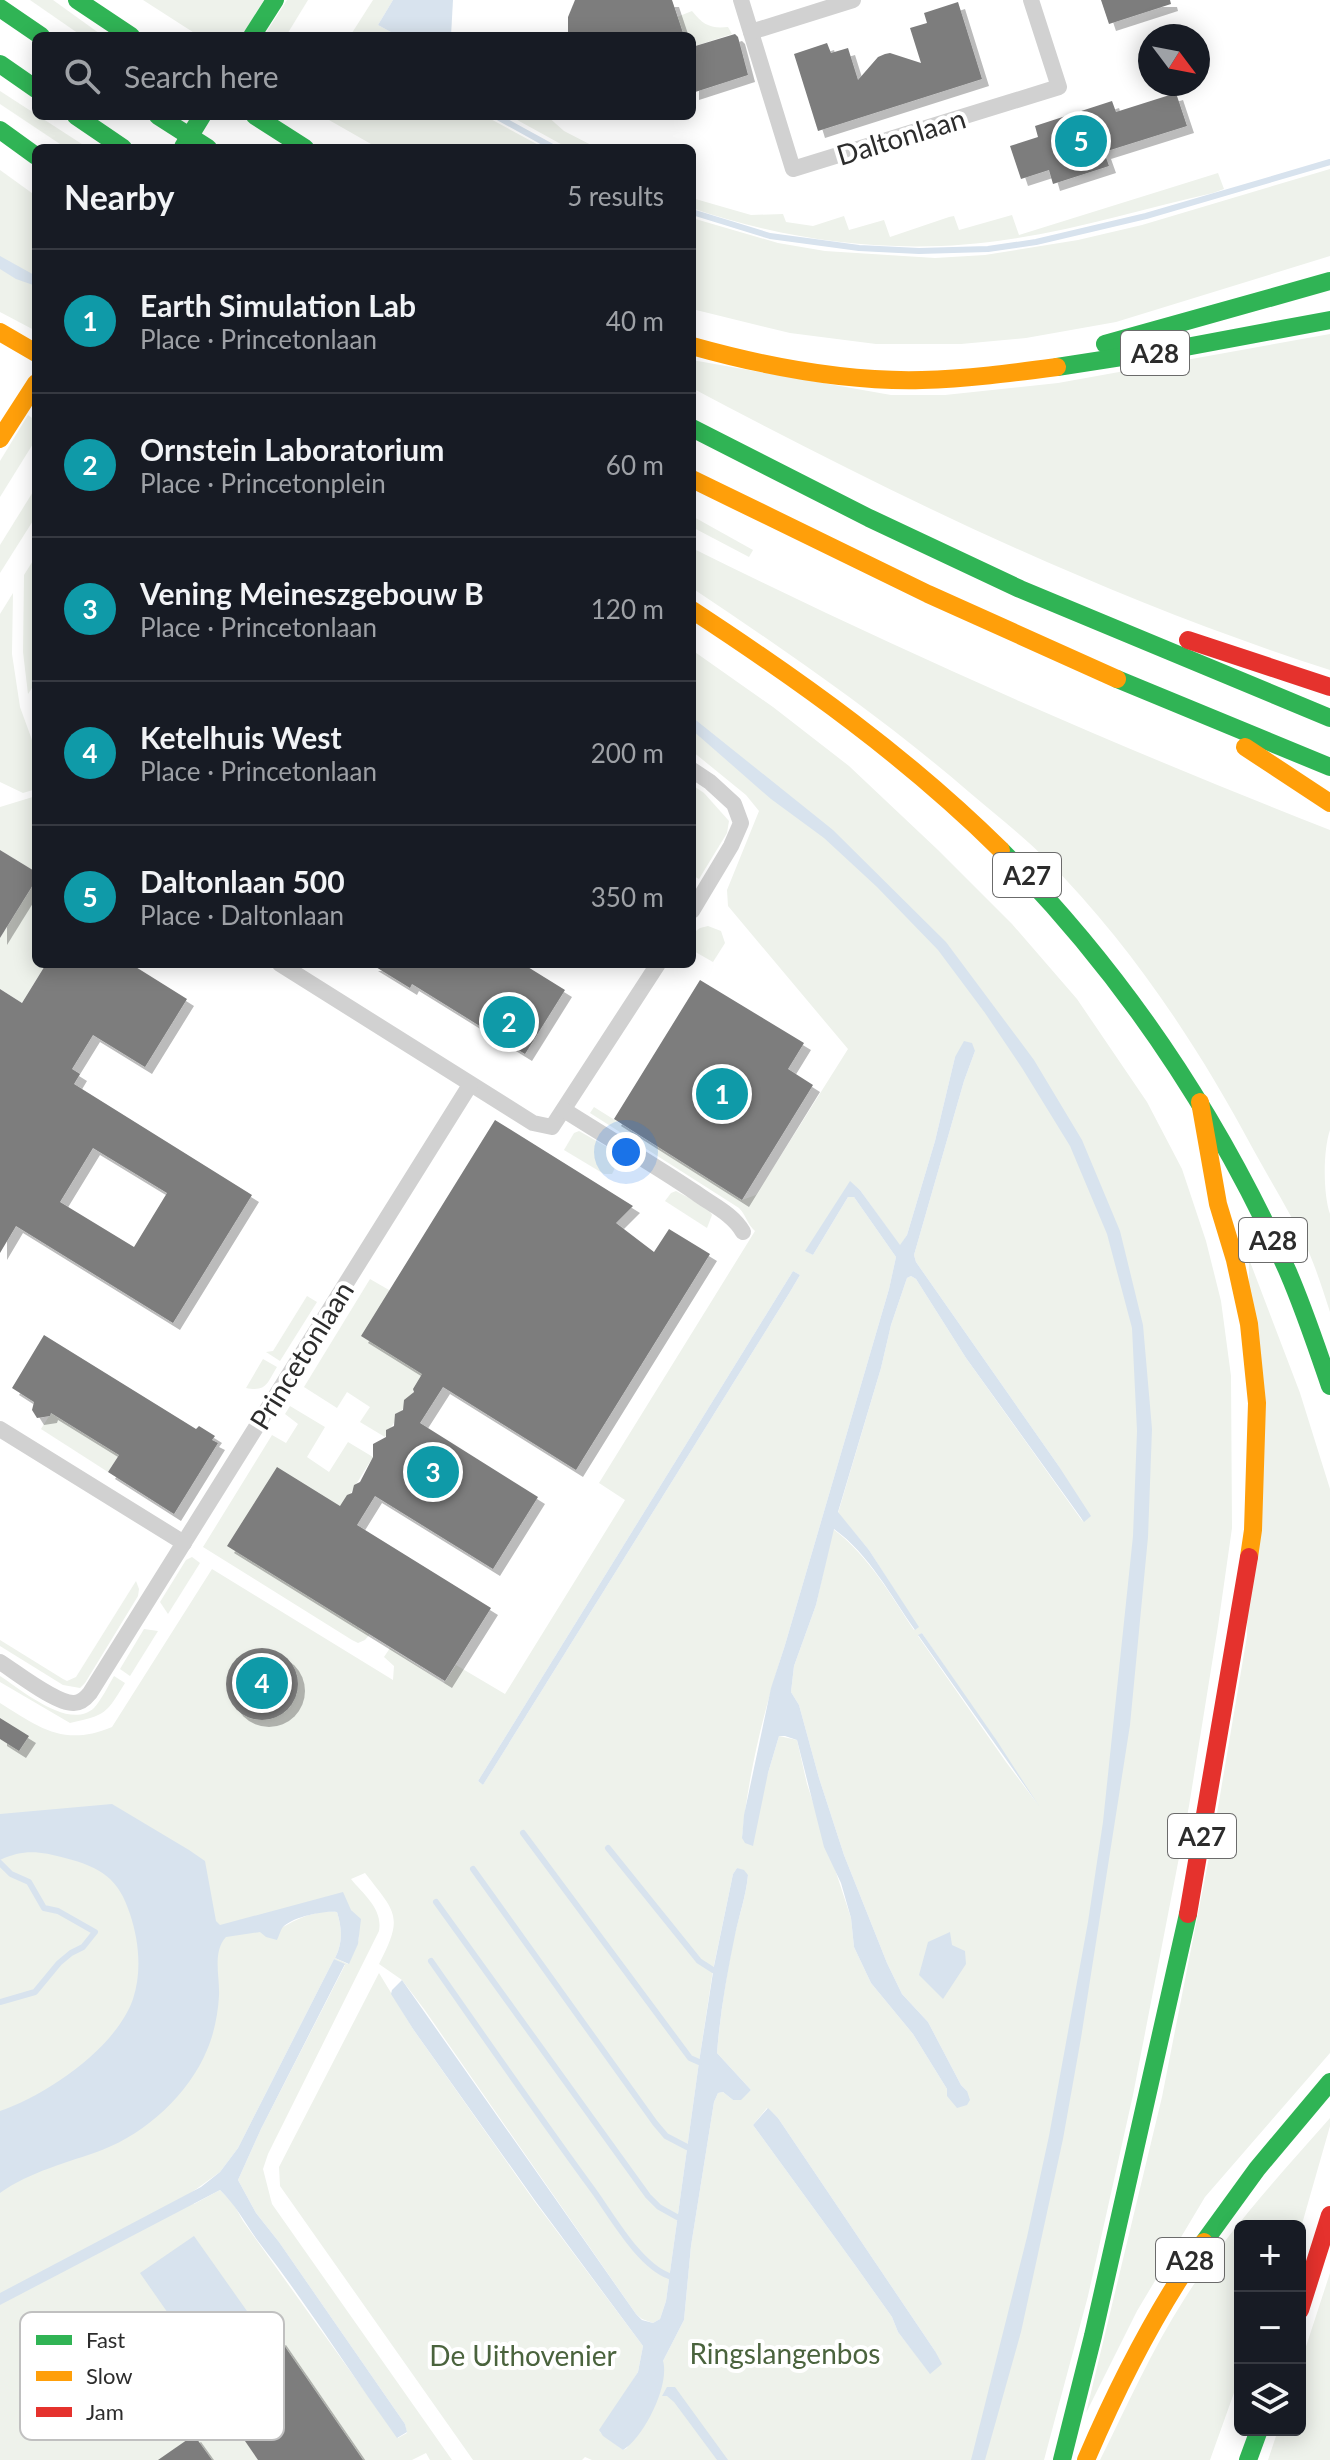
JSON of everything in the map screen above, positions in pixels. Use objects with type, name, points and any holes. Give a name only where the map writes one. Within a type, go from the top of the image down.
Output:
[{"type":"main road","points":[[77,0],[125,32]]},
{"type":"main road","points":[[255,32],[275,0]]},
{"type":"main road","points":[[0,8],[35,32]]},
{"type":"main road","points":[[0,64],[32,86]]},
{"type":"main road","points":[[82,120],[117,144]]},
{"type":"main road","points":[[164,120],[202,144]]},
{"type":"main road","points":[[184,144],[200,120]]},
{"type":"main road","points":[[261,120],[299,144]]},
{"type":"main road","points":[[0,130],[32,153]]},
{"type":"main road","name":"A28","points":[[979,377],[1330,281]]},
{"type":"main road","name":"A28","points":[[696,347],[747,361],[816,373],[919,380],[979,377],[1100,362],[1330,320]]},
{"type":"main road","points":[[0,332],[32,351]]},
{"type":"main road","points":[[0,439],[32,389]]},
{"type":"main road","points":[[696,430],[946,555],[1101,625],[1330,718]]},
{"type":"main road","points":[[696,481],[949,605],[1197,715],[1330,767]]},
{"type":"main road","name":"A27","points":[[696,613],[850,719],[907,763],[996,844],[1092,949],[1200,1102],[1218,1204],[1235,1260],[1249,1324],[1257,1403],[1253,1530],[1192,1895],[1093,2336],[1062,2460]]},
{"type":"main road","points":[[1101,625],[1184,639],[1330,687]]},
{"type":"main road","points":[[1197,715],[1330,803]]},
{"type":"main road","name":"A28","points":[[1200,1102],[1259,1209],[1330,1386]]},
{"type":"main road","name":"A28","points":[[1086,2460],[1117,2389],[1171,2288],[1262,2161],[1330,2082]]},
{"type":"main road","points":[[1306,2292],[1330,2215]]},
{"type":"main road","points":[[1248,2460],[1257,2436]]},
{"type":"street","name":"Daltonlaan","points":[[741,0],[793,169],[1059,87],[1031,0]]},
{"type":"street","points":[[751,32],[853,0]]},
{"type":"street","points":[[696,773],[734,804],[741,823],[696,904]]},
{"type":"street","points":[[286,968],[533,1123],[552,1127],[655,968]]},
{"type":"street","name":"Princetonlaan","points":[[0,1662],[60,1700],[73,1703],[83,1700],[90,1693],[470,1085]]},
{"type":"street","points":[[564,1110],[737,1222],[743,1232]]},
{"type":"street","points":[[0,1429],[184,1543]]},
{"type":"green space","points":[[30,0],[53,0],[97,32],[76,32]]},
{"type":"green space","points":[[143,0],[264,0],[244,32],[193,32]]},
{"type":"green space","points":[[287,0],[308,0],[288,32],[267,32]]},
{"type":"green space","points":[[373,0],[393,0],[378,25],[391,32],[353,32]]},
{"type":"green space","points":[[692,11],[704,23],[712,27],[728,27],[732,34],[696,46],[696,32],[683,32],[677,17]]},
{"type":"green space","points":[[0,91],[32,112],[32,120],[45,120],[82,144],[60,144],[0,104]]},
{"type":"green space","points":[[329,120],[492,120],[537,144],[371,144]]},
{"type":"green space","points":[[517,120],[552,120],[564,131],[589,144],[561,144]]},
{"type":"green space","points":[[1330,169],[1330,256],[1116,322],[1026,338],[961,344],[876,344],[790,333],[696,310],[696,219],[778,243],[825,251],[935,258],[985,255],[1078,240],[1142,225]]},
{"type":"green space","points":[[0,170],[32,193],[32,329],[0,312]]},
{"type":"green space","points":[[1218,173],[1224,189],[1062,230],[971,244],[931,246],[890,246],[809,238],[696,209],[696,199],[751,215],[783,214],[786,222],[813,226],[844,216],[849,230],[884,220],[890,237],[954,216],[959,230],[1012,215],[1019,235]]},
{"type":"green space","points":[[1330,334],[1330,670],[1247,642],[1085,578],[847,468],[696,390],[696,361],[891,395],[945,395],[1058,383]]},
{"type":"green space","points":[[28,415],[32,418],[32,445],[0,497],[0,461]]},
{"type":"green space","points":[[32,493],[32,522],[0,573],[0,545]]},
{"type":"green space","points":[[696,518],[753,550],[749,557],[696,529]]},
{"type":"green space","points":[[696,550],[1008,696],[1330,830],[1330,1130],[1325,1172],[1330,1214],[1330,1312],[1304,1241],[1209,1071],[1160,997],[1106,926],[1038,851],[1009,825],[903,737],[696,591]]},
{"type":"green space","points":[[32,562],[32,688],[28,694],[23,652],[24,575]]},
{"type":"green space","points":[[13,593],[12,654],[20,707],[32,740],[32,790],[23,793],[0,782],[0,614]]},
{"type":"green space","points":[[696,653],[849,766],[1012,924],[1077,999],[1147,1102],[1182,1169],[1206,1241],[1221,1301],[1231,1376],[1232,1528],[1218,1626],[1189,1806],[1133,2095],[1088,2296],[1044,2460],[592,2460],[585,2457],[582,2460],[473,2460],[280,2186],[279,2167],[379,1973],[413,2029],[535,2202],[643,2346],[638,2372],[600,2432],[623,2450],[627,2448],[663,2361],[684,2320],[691,2246],[714,2102],[718,2093],[723,2092],[733,2100],[741,2099],[751,2090],[717,2053],[728,1969],[748,1875],[737,1868],[733,1874],[713,1970],[666,2301],[660,2319],[653,2323],[636,2314],[424,2009],[402,1980],[379,1964],[392,1935],[393,1916],[384,1897],[365,1873],[351,1879],[375,1909],[379,1931],[263,2169],[272,2204],[452,2460],[430,2460],[426,2453],[412,2460],[0,2460],[0,1703],[40,1727],[66,1735],[95,1733],[112,1727],[212,1569],[393,1680],[394,1666],[384,1657],[390,1648],[444,1683],[456,1665],[505,1694],[625,1500],[599,1483],[755,1231],[739,1208],[590,1113],[594,1107],[742,1200],[756,1195],[848,1049],[728,906],[727,890],[759,811],[746,795],[696,754]],"holes":[[[975,1051],[914,1255],[1058,1465],[1083,1522],[966,1358],[916,1279],[911,1276],[907,1278],[838,1513],[869,1550],[918,1627],[914,1630],[868,1563],[833,1529],[816,1605],[794,1666],[791,1692],[799,1705],[844,1855],[887,1963],[902,1994],[928,2022],[967,2091],[947,2096],[947,2089],[913,2034],[871,1983],[854,1947],[851,1918],[807,1784],[797,1740],[779,1736],[742,1838],[748,1789],[764,1716],[896,1257],[854,1197],[848,1197],[813,1255],[806,1251],[850,1182],[860,1190],[900,1246],[907,1235],[935,1141],[955,1057]],[[793,1271],[800,1275],[483,1785],[478,1781]],[[922,1633],[1039,1806],[1006,1762],[918,1636]],[[288,1907],[351,1910],[359,1937],[348,1964],[335,1958],[341,1935],[337,1912],[309,1915],[283,1927]],[[334,1959],[345,1965],[238,2180],[256,2213],[405,2424],[407,2433],[398,2438],[233,2203],[220,2190],[194,2204],[188,2195],[220,2172],[238,2148]],[[767,2108],[778,2118],[935,2351],[930,2373],[753,2125]]]},
{"type":"green space","points":[[696,788],[729,821],[727,833],[699,879],[696,877]]},
{"type":"green space","points":[[32,797],[32,870],[0,850],[0,807]]},
{"type":"green space","points":[[32,886],[32,968],[44,968],[22,1003],[0,989],[0,938]]},
{"type":"green space","points":[[708,926],[721,931],[725,943],[713,962],[696,952],[696,931]]},
{"type":"green space","points":[[579,1131],[621,1155],[612,1174],[604,1174],[564,1150],[574,1133]]},
{"type":"green space","points":[[676,1191],[708,1208],[712,1215],[707,1228],[665,1201]]},
{"type":"green space","points":[[1249,1259],[1300,1393],[1330,1489],[1330,2053],[1205,2197],[1137,2311],[1086,2413],[1162,2097],[1213,1837],[1247,1636]]},
{"type":"green space","points":[[370,1279],[389,1290],[424,1375],[385,1437],[360,1422],[370,1407],[347,1392],[337,1408],[304,1387]]},
{"type":"green space","points":[[307,1296],[317,1302],[280,1361],[266,1352],[273,1351]]},
{"type":"green space","points":[[263,1359],[277,1367],[271,1378],[258,1389],[246,1388]]},
{"type":"green space","points":[[290,1406],[325,1427],[307,1457],[329,1472],[348,1442],[373,1457],[342,1507],[370,1634],[358,1643],[203,1547],[272,1435],[286,1443],[298,1424],[285,1414]]},
{"type":"green space","points":[[51,1413],[119,1455],[108,1472],[41,1429]]},
{"type":"green space","points":[[192,1557],[200,1563],[168,1614],[160,1602],[186,1560]]},
{"type":"green space","points":[[136,1581],[138,1596],[80,1688],[63,1685],[0,1646],[0,1640],[67,1681],[76,1677]]},
{"type":"green space","points":[[144,1629],[158,1631],[130,1676],[120,1669]]},
{"type":"green space","points":[[0,1676],[46,1706],[72,1715],[84,1714],[94,1708],[114,1676],[125,1683],[104,1712],[70,1723],[0,1682]]},
{"type":"green space","points":[[1330,2118],[1303,2220],[1242,2220]]},
{"type":"green space","points":[[1234,2231],[1234,2393],[1210,2460],[1100,2460],[1162,2337]]},
{"type":"green space","points":[[1330,2273],[1330,2460],[1268,2460],[1276,2436],[1306,2436],[1306,2347]]},
{"type":"shaded area","points":[[393,0],[453,0],[451,32],[391,32],[378,25]]},
{"type":"shaded area","points":[[0,256],[32,274],[32,285],[16,279],[0,269]]},
{"type":"shaded area","points":[[696,720],[833,830],[946,942],[1034,1060],[1082,1140],[1120,1231],[1143,1325],[1152,1429],[1148,1537],[1130,1725],[1063,2139],[1021,2332],[985,2460],[971,2460],[1049,2136],[1103,1822],[1133,1536],[1137,1431],[1132,1328],[1107,1234],[1070,1146],[985,1013],[938,950],[877,887],[824,838],[771,799],[696,733]]},
{"type":"shaded area","points":[[964,1041],[972,1043],[975,1051],[914,1255],[1091,1516],[1084,1522],[966,1358],[916,1279],[911,1276],[907,1278],[838,1512],[869,1550],[919,1627],[915,1630],[869,1563],[834,1529],[816,1605],[794,1666],[791,1692],[799,1705],[844,1855],[887,1963],[902,1994],[928,2022],[967,2091],[970,2100],[967,2105],[957,2108],[947,2096],[947,2089],[913,2034],[871,1983],[854,1947],[851,1918],[841,1883],[824,1847],[797,1740],[779,1736],[753,1846],[742,1838],[744,1815],[771,1688],[896,1257],[854,1197],[848,1197],[813,1255],[805,1251],[850,1181],[900,1245],[907,1235],[935,1141],[955,1057]]},
{"type":"shaded area","points":[[793,1271],[800,1275],[790,1292],[483,1785],[478,1781]]},
{"type":"shaded area","points":[[922,1633],[997,1741],[1039,1806],[918,1635]]},
{"type":"shaded area","points":[[112,1804],[205,1861],[216,1921],[220,1925],[343,1892],[351,1910],[361,1919],[358,1944],[349,1964],[335,1958],[341,1930],[337,1912],[309,1915],[287,1923],[277,1940],[260,1932],[226,1937],[218,1957],[218,2003],[212,2037],[199,2066],[177,2096],[150,2122],[118,2143],[37,2173],[0,2193],[0,2111],[38,2094],[96,2052],[112,2035],[133,1999],[138,1967],[133,1924],[126,1902],[114,1883],[89,1866],[48,1854],[24,1853],[0,1860],[0,1814]]},
{"type":"shaded area","points":[[737,1868],[748,1875],[727,1979],[717,2053],[751,2090],[741,2100],[733,2100],[723,2092],[718,2093],[714,2102],[691,2246],[684,2320],[663,2361],[663,2383],[654,2410],[639,2434],[623,2450],[599,2430],[638,2372],[643,2346],[536,2202],[391,1994],[402,1980],[636,2314],[642,2320],[653,2323],[660,2319],[666,2301],[714,1966],[733,1874]]},
{"type":"shaded area","points":[[950,1932],[952,1945],[965,1951],[966,1964],[943,1999],[919,1975],[928,1942]]},
{"type":"shaded area","points":[[334,1959],[345,1964],[238,2180],[256,2213],[405,2424],[407,2432],[397,2438],[296,2292],[220,2190],[0,2305],[0,2293],[201,2187],[220,2172],[238,2148]]},
{"type":"shaded area","points":[[768,2108],[778,2118],[935,2351],[942,2364],[930,2374],[753,2125]]},
{"type":"shaded area","points":[[194,2236],[248,2312],[167,2312],[140,2273]]},
{"type":"shaded area","points":[[667,2387],[675,2387],[728,2460],[717,2460],[674,2402],[662,2396]]},
{"type":"building","points":[[575,0],[672,0],[683,32],[568,32],[568,17]]},
{"type":"building","points":[[1101,0],[1170,0],[1171,4],[1109,24]]},
{"type":"building","points":[[958,2],[982,79],[818,131],[794,54],[827,43],[831,53],[848,48],[858,80],[878,57],[885,54],[921,63],[910,28],[927,23],[924,13]]},
{"type":"building","points":[[735,34],[748,75],[696,92],[696,46]]},
{"type":"building","points":[[1167,96],[1177,96],[1187,126],[1104,152],[1109,166],[1053,184],[1049,170],[1021,179],[1010,146],[1038,137],[1035,126],[1112,101],[1116,112]]},
{"type":"building","points":[[0,850],[32,870],[32,886],[0,938]]},
{"type":"building","points":[[44,968],[137,968],[187,999],[145,1067],[93,1035],[72,1069],[80,1074],[74,1084],[252,1195],[173,1323],[16,1226],[0,1253],[0,989],[22,1003]],"holes":[[[93,1148],[167,1193],[134,1247],[60,1202]]]},
{"type":"building","points":[[378,968],[529,968],[565,990],[525,1054],[412,984],[410,988]]},
{"type":"building","points":[[700,980],[804,1043],[788,1069],[813,1085],[742,1200],[614,1119]]},
{"type":"building","points":[[495,1120],[633,1206],[616,1223],[654,1252],[669,1229],[710,1254],[576,1470],[443,1387],[420,1423],[538,1497],[493,1569],[375,1496],[357,1525],[491,1608],[445,1681],[227,1546],[277,1467],[340,1506],[352,1493],[354,1485],[360,1482],[373,1457],[373,1444],[386,1437],[386,1430],[394,1426],[395,1414],[403,1410],[404,1400],[414,1392],[422,1374],[361,1336]]},
{"type":"building","points":[[44,1335],[196,1429],[199,1426],[215,1436],[212,1440],[218,1443],[174,1514],[108,1472],[119,1455],[51,1413],[50,1416],[37,1418],[32,1410],[34,1402],[12,1388]]},
{"type":"building","points":[[269,1648],[288,1658],[296,1670],[296,1698],[288,1710],[276,1718],[255,1720],[236,1710],[228,1698],[226,1677],[236,1658],[248,1650]]},
{"type":"building","points":[[0,1718],[29,1736],[19,1751],[0,1739]]},
{"type":"building","points":[[284,2345],[363,2460],[258,2460],[244,2440],[284,2440]]},
{"type":"building","points":[[187,2440],[198,2440],[212,2460],[158,2460]]},
{"type":"waterway","points":[[503,120],[547,144]]},
{"type":"waterway","points":[[696,213],[770,236],[859,248],[919,251],[988,249],[1036,242],[1146,216],[1330,162]]},
{"type":"waterway","points":[[523,1833],[690,2058],[699,2062]]},
{"type":"waterway","points":[[608,1848],[699,1961],[713,1970]]},
{"type":"waterway","points":[[0,1863],[11,1874],[29,1882],[44,1908],[58,1911],[95,1932],[83,1947],[59,1963],[35,1992],[0,2002]]},
{"type":"waterway","points":[[473,1869],[655,2123],[666,2136],[687,2147]]},
{"type":"waterway","points":[[436,1902],[648,2196],[659,2207],[677,2217]]},
{"type":"waterway","points":[[431,1961],[627,2239],[647,2262],[669,2276]]},
{"type":"traffic: fast","points":[[77,0],[125,32]]},
{"type":"traffic: fast","points":[[255,32],[275,0]]},
{"type":"traffic: fast","points":[[0,8],[35,32]]},
{"type":"traffic: fast","points":[[0,64],[32,86]]},
{"type":"traffic: fast","points":[[82,120],[117,144]]},
{"type":"traffic: fast","points":[[164,120],[202,144]]},
{"type":"traffic: fast","points":[[185,144],[200,120]]},
{"type":"traffic: fast","points":[[261,120],[299,144]]},
{"type":"traffic: fast","points":[[0,130],[32,153]]},
{"type":"traffic: fast","points":[[1105,344],[1330,281]]},
{"type":"traffic: fast","points":[[1057,367],[1330,320]]},
{"type":"traffic: fast","points":[[696,430],[869,518],[1020,589],[1330,718]]},
{"type":"traffic: fast","points":[[1117,679],[1330,767]]},
{"type":"traffic: fast","points":[[1001,850],[1087,945],[1127,996],[1198,1102],[1231,1157],[1288,1272],[1330,1386]]},
{"type":"traffic: fast","points":[[1062,2460],[1188,1914]]},
{"type":"traffic: fast","points":[[1204,2242],[1257,2169],[1330,2082]]},
{"type":"traffic: fast","points":[[1248,2460],[1257,2436]]},
{"type":"traffic: slow","points":[[0,332],[32,351]]},
{"type":"traffic: slow","points":[[696,347],[777,367],[835,376],[893,380],[990,375],[1057,367]]},
{"type":"traffic: slow","points":[[0,439],[32,389]]},
{"type":"traffic: slow","points":[[696,481],[928,594],[1117,679]]},
{"type":"traffic: slow","points":[[696,613],[891,752],[1001,850]]},
{"type":"traffic: slow","points":[[1245,747],[1330,803]]},
{"type":"traffic: slow","points":[[1200,1102],[1218,1204],[1235,1260],[1249,1324],[1257,1403],[1253,1530],[1249,1557]]},
{"type":"traffic: slow","points":[[1086,2460],[1139,2348],[1204,2242]]},
{"type":"traffic: jam","points":[[1188,640],[1330,687]]},
{"type":"traffic: jam","points":[[1188,1914],[1249,1557]]},
{"type":"traffic: jam","points":[[1306,2292],[1330,2215]]},
{"type":"place","name":"Daltonlaan 500","points":[[1081,141]]},
{"type":"place","name":"Ornstein Laboratorium","points":[[509,1022]]},
{"type":"place","name":"Earth Simulation Lab","points":[[722,1094]]},
{"type":"place","name":"Vening Meineszgebouw B","points":[[433,1472]]},
{"type":"place","name":"Ketelhuis West","points":[[262,1683]]},
{"type":"park label","name":"Ringslangenbos","points":[[785,2353]]},
{"type":"park label","name":"De Uithovenier","points":[[523,2355]]}]
